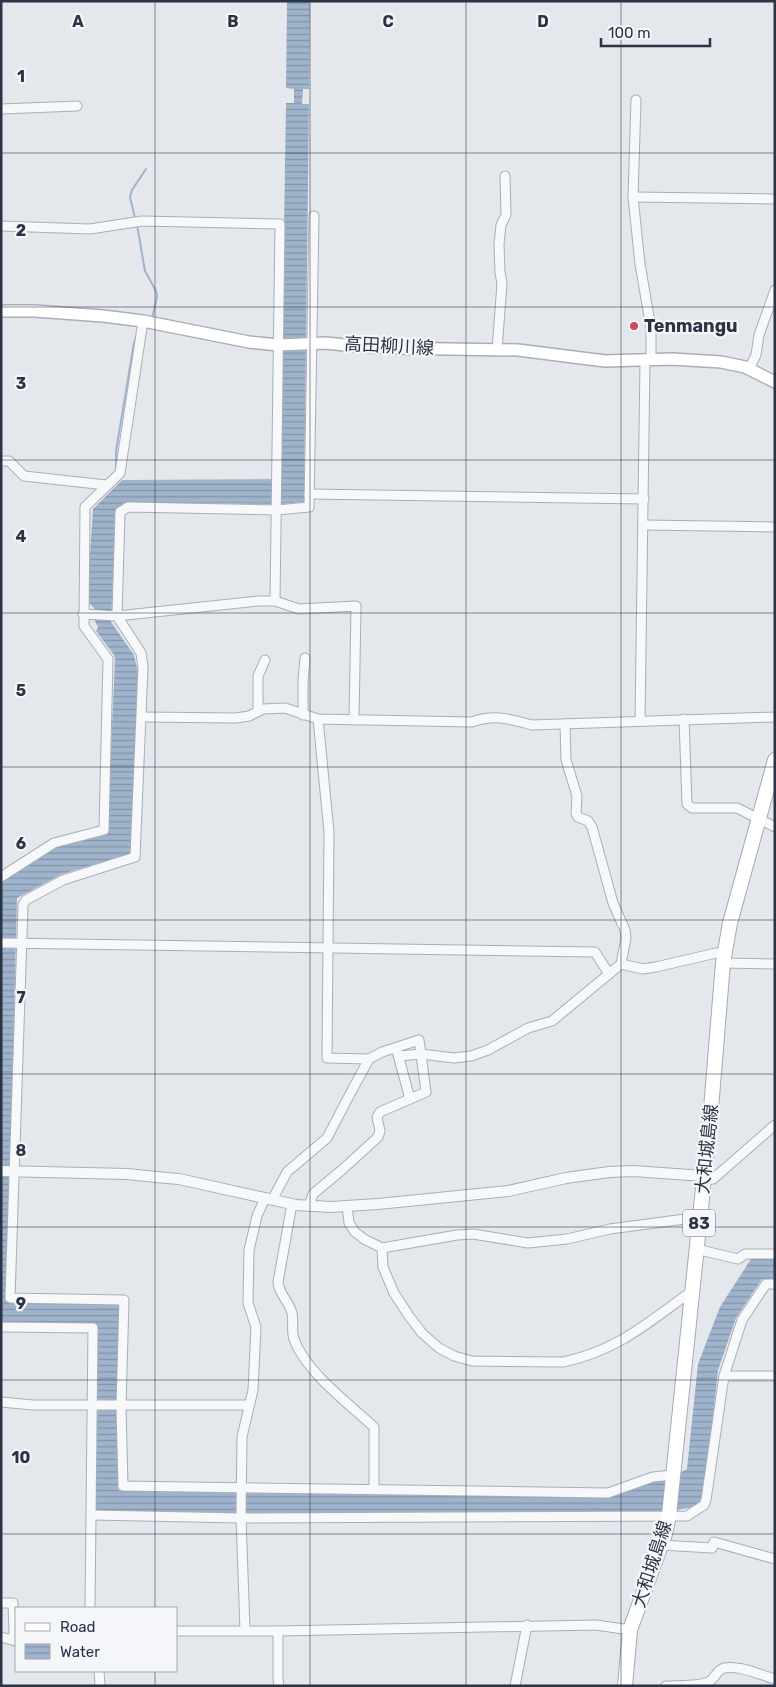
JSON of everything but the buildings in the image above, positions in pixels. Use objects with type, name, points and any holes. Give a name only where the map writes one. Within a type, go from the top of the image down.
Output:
[{"type":"main road","name":"高田柳川線","points":[[1,311],[60,312],[143,322],[249,342],[280,344],[326,342],[387,348],[518,350],[598,360],[672,359],[722,362],[749,369],[775,382]]},
{"type":"main road","name":"大和城島線","points":[[625,1686],[630,1630],[661,1545],[669,1515],[712,1103],[724,958],[730,923],[775,760]]},
{"type":"street","points":[[636,100],[632,197],[640,264],[651,328],[648,360],[643,525],[640,721]]},
{"type":"street","points":[[1,109],[77,106]]},
{"type":"street","points":[[497,350],[502,284],[499,244],[502,225],[506,215],[505,176]]},
{"type":"street","points":[[632,197],[775,199]]},
{"type":"street","points":[[314,216],[310,343],[309,507],[277,510],[128,507],[120,512],[117,616],[141,653],[143,667],[135,857],[63,880],[26,900],[23,905],[10,1298],[124,1300],[121,1406],[123,1486],[608,1493],[653,1476],[673,1476]]},
{"type":"street","points":[[1,226],[90,229],[142,221],[280,224],[280,344],[275,600]]},
{"type":"street","points":[[749,369],[756,355],[759,335],[775,290]]},
{"type":"street","points":[[1,877],[54,843],[104,830],[108,659],[84,626],[85,507],[120,472],[143,322]]},
{"type":"street","points":[[1,461],[9,462],[24,476],[106,485]]},
{"type":"street","points":[[309,494],[644,499]]},
{"type":"street","points":[[643,525],[775,527]]},
{"type":"street","points":[[84,614],[117,616],[275,600],[299,608],[356,606],[354,720]]},
{"type":"street","points":[[303,715],[302,681],[306,658]]},
{"type":"street","points":[[258,711],[258,676],[265,660]]},
{"type":"street","points":[[142,718],[236,718],[249,716],[263,709],[285,708],[318,719],[472,722],[484,718],[500,717],[532,724],[775,717]]},
{"type":"street","points":[[318,719],[329,832],[327,1058],[369,1059],[382,1052],[398,1051],[454,1058],[471,1056],[488,1050],[528,1028],[552,1021],[621,964],[626,938],[625,930],[613,903],[592,827],[588,821],[578,817],[576,813],[576,796],[566,760],[565,724]]},
{"type":"street","points":[[684,719],[687,804],[692,808],[737,808],[775,826]]},
{"type":"street","points":[[1,944],[595,952],[609,974]]},
{"type":"street","points":[[621,964],[643,969],[716,953],[724,958],[775,964]]},
{"type":"street","points":[[310,1206],[313,1194],[378,1136],[380,1131],[377,1117],[380,1112],[426,1092],[419,1040],[398,1051]]},
{"type":"street","points":[[398,1051],[410,1099]]},
{"type":"street","points":[[245,1630],[241,1518],[242,1437],[253,1390],[256,1327],[248,1303],[249,1250],[257,1216],[287,1172],[327,1138],[369,1059]]},
{"type":"street","points":[[1,1172],[128,1174],[179,1179],[292,1204],[347,1206],[508,1191],[566,1178],[609,1172],[633,1171],[713,1179],[775,1125]]},
{"type":"street","points":[[292,1204],[278,1290],[292,1312],[294,1340],[305,1362],[374,1427],[374,1489]]},
{"type":"street","points":[[347,1206],[349,1223],[355,1232],[382,1248],[472,1234],[528,1243],[567,1239],[610,1229],[700,1217]]},
{"type":"street","points":[[382,1248],[383,1267],[386,1277],[408,1316],[422,1333],[439,1348],[454,1356],[472,1361],[563,1362],[573,1360],[611,1347],[637,1331],[692,1291]]},
{"type":"street","points":[[696,1249],[738,1259],[745,1254],[775,1254]]},
{"type":"street","points":[[91,1515],[241,1518],[687,1516],[704,1505],[706,1500],[724,1376],[742,1320],[766,1284],[775,1284]]},
{"type":"street","points":[[1,1327],[93,1328],[90,1607]]},
{"type":"street","points":[[724,1376],[775,1376]]},
{"type":"street","points":[[1,1402],[33,1405],[92,1406],[249,1405]]},
{"type":"street","points":[[661,1545],[712,1548],[714,1542],[775,1559]]},
{"type":"street","points":[[1,1604],[13,1603],[14,1641],[1,1637]]},
{"type":"street","points":[[178,1631],[278,1631],[527,1625],[596,1625],[630,1630]]},
{"type":"street","points":[[515,1686],[527,1625]]},
{"type":"street","points":[[278,1631],[279,1686]]},
{"type":"street","points":[[666,1686],[704,1684],[711,1681],[724,1668],[738,1669],[770,1681]]},
{"type":"street","points":[[99,1672],[100,1686]]},
{"type":"water","points":[[287,1],[310,1],[309,89],[303,89],[302,104],[309,104],[304,502],[280,504],[123,503],[116,510],[111,622],[134,655],[138,672],[132,853],[62,874],[17,898],[7,1301],[119,1303],[118,1490],[609,1498],[655,1481],[665,1481],[687,1469],[698,1364],[720,1307],[751,1259],[775,1259],[775,1279],[762,1279],[736,1318],[718,1370],[705,1490],[700,1502],[690,1508],[658,1512],[246,1514],[94,1511],[97,1327],[1,1324],[1,881],[56,847],[107,834],[115,660],[114,655],[96,631],[98,627],[94,619],[94,608],[87,601],[93,509],[122,480],[280,479],[286,103],[294,103],[294,89],[286,88]]},
{"type":"waterway","points":[[135,218],[130,197],[132,190],[146,169]]},
{"type":"waterway","points":[[137,225],[145,271],[156,291],[157,297],[152,319]]},
{"type":"waterway","points":[[116,470],[116,451],[134,343],[137,335]]},
{"type":"place","name":"Tenmangu","points":[[634,326]]}]
